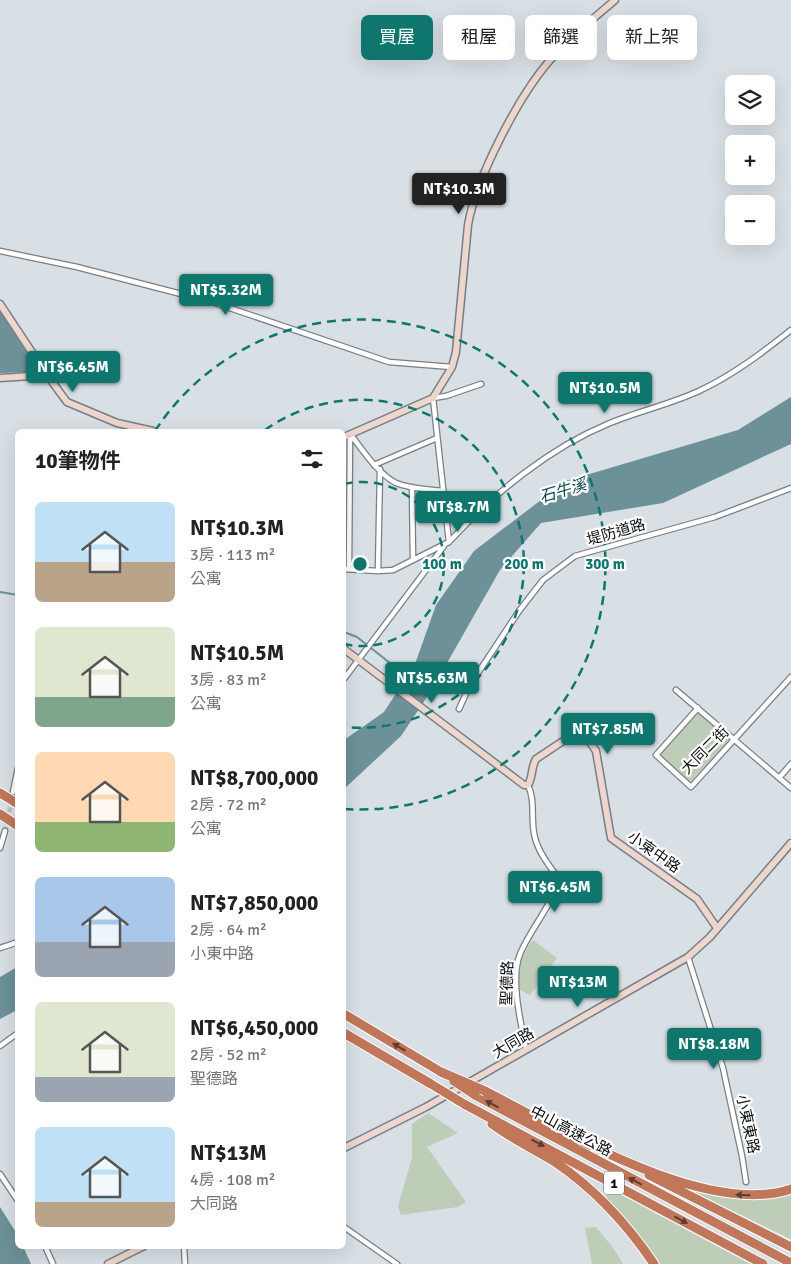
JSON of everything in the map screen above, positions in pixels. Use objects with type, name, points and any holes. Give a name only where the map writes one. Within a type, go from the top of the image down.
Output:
[{"type":"highway","points":[[0,793],[15,802]]},
{"type":"highway","points":[[0,814],[15,824]]},
{"type":"highway","name":"中山高速公路","points":[[346,1015],[441,1072],[474,1095],[791,1263]]},
{"type":"highway","name":"中山高速公路","points":[[346,1034],[464,1104],[763,1264]]},
{"type":"highway","points":[[441,1072],[486,1091],[791,1247]]},
{"type":"highway","points":[[464,1104],[513,1139],[555,1162],[584,1184],[617,1216],[654,1264]]},
{"type":"highway","points":[[609,1154],[695,1187],[723,1194],[766,1195],[791,1190]]},
{"type":"street","points":[[447,544],[433,398],[452,367],[458,339],[471,207],[481,180],[501,140],[540,74],[560,49],[615,0]]},
{"type":"street","points":[[0,252],[77,267],[212,302],[389,362],[452,367]]},
{"type":"street","points":[[0,304],[67,402],[117,423],[144,429]]},
{"type":"street","points":[[346,676],[447,544],[475,513],[518,478],[557,452],[609,423],[698,391],[750,361],[791,330]]},
{"type":"street","points":[[0,378],[47,375]]},
{"type":"street","points":[[347,435],[433,398],[446,396],[481,384]]},
{"type":"street","points":[[347,435],[346,569],[393,570],[447,544]]},
{"type":"street","points":[[347,435],[374,465],[395,482],[412,487],[443,491]]},
{"type":"street","points":[[374,465],[437,438]]},
{"type":"street","points":[[378,571],[380,469]]},
{"type":"street","points":[[412,487],[413,559]]},
{"type":"street","name":"堤防道路","points":[[459,709],[470,685],[519,611],[543,580],[575,556],[715,517],[791,488]]},
{"type":"street","points":[[346,651],[520,784],[528,785]]},
{"type":"street","name":"大同二街","points":[[698,708],[656,755],[691,787],[791,677]]},
{"type":"street","points":[[676,690],[791,788]]},
{"type":"street","name":"小東中路","points":[[528,785],[532,766],[536,759],[581,729],[596,751],[611,838],[697,899],[717,928]]},
{"type":"street","points":[[779,778],[791,764]]},
{"type":"street","name":"聖德路","points":[[526,1050],[516,1004],[519,955],[554,895],[559,879],[540,850],[535,838],[532,813],[534,799],[528,785]]},
{"type":"street","points":[[14,792],[15,786]]},
{"type":"street","points":[[0,848],[5,831]]},
{"type":"street","name":"大同路","points":[[346,1147],[426,1107],[688,957],[717,928],[791,843]]},
{"type":"street","points":[[0,948],[15,943]]},
{"type":"street","name":"小東東路","points":[[688,957],[723,1068],[746,1182]]},
{"type":"street","points":[[0,1046],[15,1035]]},
{"type":"street","points":[[0,1174],[15,1196]]},
{"type":"street","points":[[346,1228],[393,1263]]},
{"type":"street","points":[[46,1249],[53,1264]]},
{"type":"street","points":[[108,1264],[138,1249]]},
{"type":"street","points":[[184,1249],[185,1264]]},
{"type":"green space","points":[[699,712],[729,741],[689,783],[659,754]]},
{"type":"green space","points":[[533,940],[557,958],[530,995],[518,989],[518,981],[525,952]]},
{"type":"green space","points":[[428,1113],[458,1133],[427,1147],[466,1202],[458,1207],[401,1215],[398,1206],[412,1158],[412,1124]]},
{"type":"green space","points":[[610,1189],[750,1264],[656,1264],[636,1230],[605,1197]]},
{"type":"green space","points":[[690,1190],[715,1196],[741,1199],[766,1198],[791,1192],[791,1239]]},
{"type":"green space","points":[[596,1227],[614,1249],[623,1264],[592,1264],[585,1228]]},
{"type":"water","points":[[0,311],[37,368],[34,372],[0,373]]},
{"type":"water","name":"石牛溪","points":[[791,397],[791,444],[663,503],[541,523],[500,570],[431,691],[401,736],[346,787],[346,739],[384,712],[415,664],[436,605],[474,551],[566,481],[738,430]]},
{"type":"water","points":[[15,968],[15,1011],[0,1019],[0,977]]},
{"type":"water","points":[[0,1207],[15,1231],[15,1249],[24,1249],[31,1264],[0,1264]]},
{"type":"waterway","points":[[0,592],[15,594]]},
{"type":"waterway","points":[[346,633],[357,637],[409,678]]},
{"type":"tunnel","points":[[5,831],[12,800]]}]
